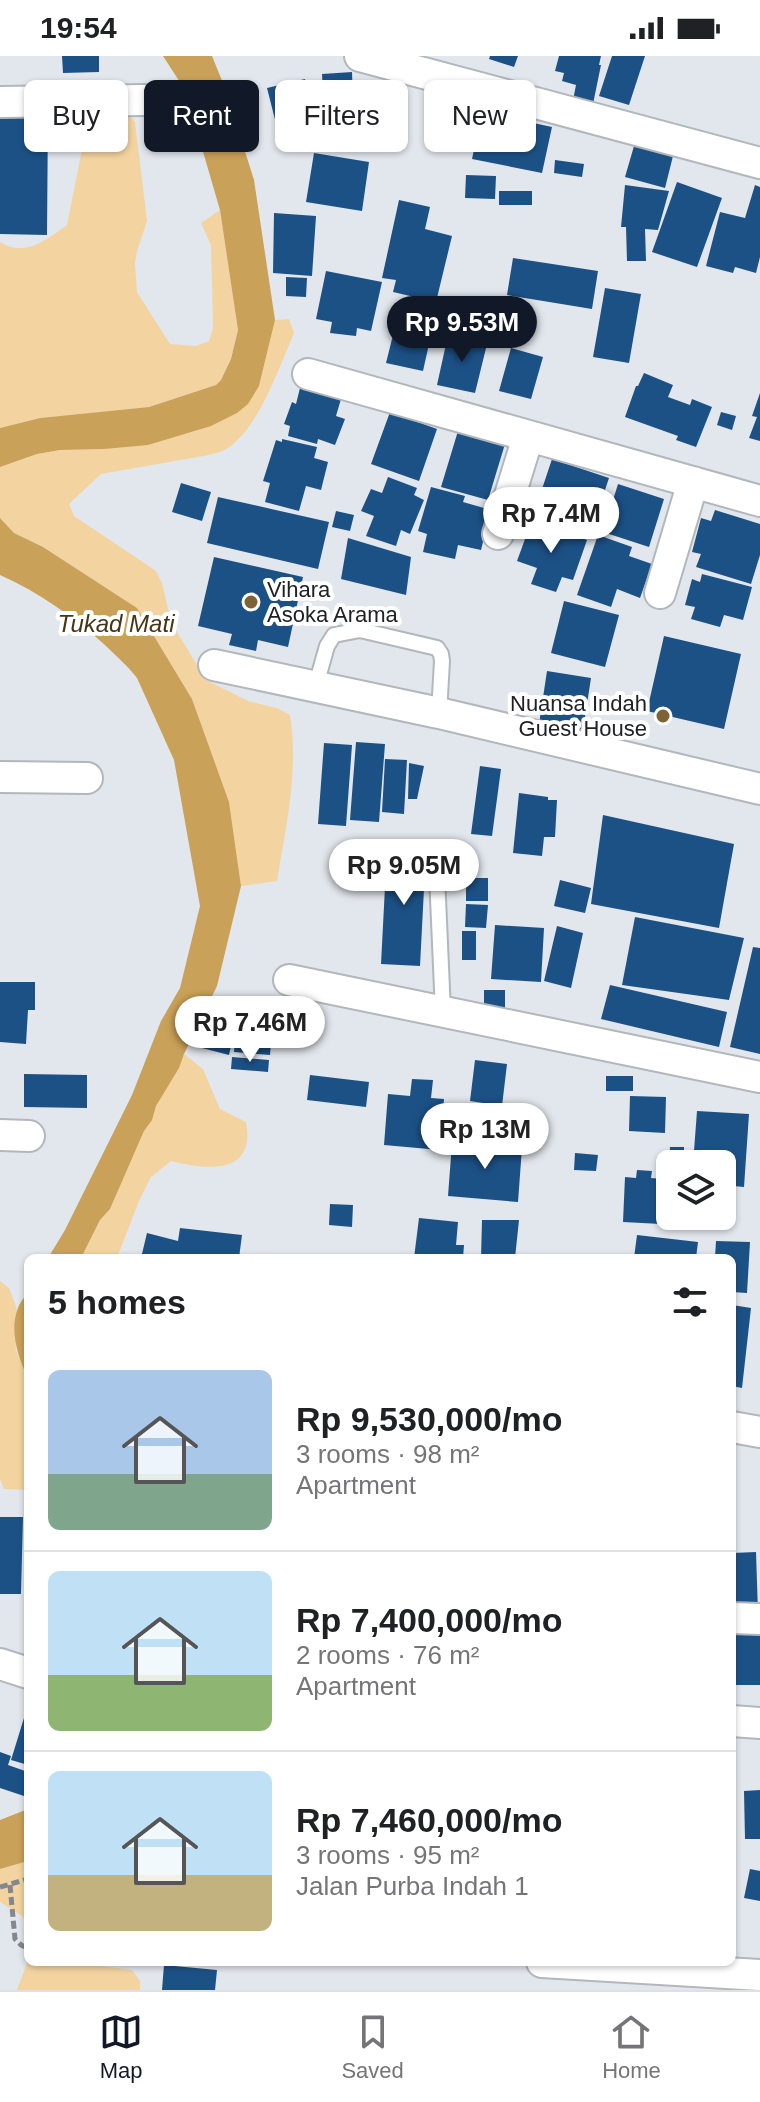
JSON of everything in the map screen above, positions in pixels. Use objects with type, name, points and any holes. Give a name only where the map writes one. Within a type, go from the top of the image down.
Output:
[{"type":"street","points":[[360,56],[760,163]]},
{"type":"street","points":[[0,102],[144,100]]},
{"type":"street","points":[[308,374],[760,501]]},
{"type":"street","points":[[498,534],[528,437]]},
{"type":"street","points":[[660,593],[693,482]]},
{"type":"street","points":[[214,665],[316,685],[760,789]]},
{"type":"street","points":[[0,777],[87,778]]},
{"type":"street","points":[[289,980],[760,1077]]},
{"type":"street","points":[[736,1428],[760,1432]]},
{"type":"street","points":[[736,1618],[760,1619]]},
{"type":"street","points":[[0,1664],[24,1672]]},
{"type":"street","points":[[736,1721],[760,1723]]},
{"type":"street","points":[[609,1966],[760,1975]]},
{"type":"lane","points":[[316,685],[327,646],[334,635],[360,630],[437,648],[442,661],[439,713]]},
{"type":"lane","points":[[436,853],[443,1012]]},
{"type":"path","points":[[0,1887],[24,1880]]},
{"type":"path","points":[[10,1885],[15,1939],[24,1946]]},
{"type":"shaded area","points":[[128,114],[135,122],[147,221],[135,264],[137,292],[170,344],[196,346],[209,341],[213,328],[211,245],[201,223],[220,210],[238,330],[231,359],[216,385],[149,407],[40,418],[0,428],[0,242],[18,248],[35,245],[67,225],[81,152],[128,152]]},
{"type":"shaded area","points":[[289,319],[294,333],[275,377],[252,423],[232,445],[209,455],[101,474],[69,504],[74,516],[156,571],[171,622],[206,680],[248,701],[277,708],[290,715],[292,777],[277,881],[241,886],[229,802],[192,699],[137,608],[43,547],[14,533],[0,518],[0,467],[37,454],[60,450],[104,449],[259,386],[275,320]]},
{"type":"shaded area","points":[[184,1054],[203,1069],[220,1109],[246,1122],[244,1152],[226,1165],[213,1167],[171,1161],[151,1177],[119,1254],[83,1254],[100,1220],[110,1209],[144,1131]]},
{"type":"shaded area","points":[[0,1281],[9,1288],[17,1309],[16,1350],[24,1369],[24,1490],[4,1489],[0,1479]]},
{"type":"shaded area","points":[[24,1862],[24,1919],[0,1902],[0,1869]]},
{"type":"shaded area","points":[[26,1966],[102,1966],[132,1970],[140,1981],[140,1990],[17,1990]]},
{"type":"water","points":[[163,56],[212,56],[222,80],[179,80]]},
{"type":"water","points":[[203,152],[245,152],[254,180],[275,320],[259,386],[248,404],[211,426],[148,445],[60,450],[37,454],[0,467],[0,428],[40,418],[149,407],[216,385],[221,380],[231,359],[238,330],[220,210]]},
{"type":"water","name":"Tukad Mati","points":[[0,518],[14,533],[43,547],[137,608],[192,699],[229,802],[241,886],[217,986],[179,1068],[144,1131],[110,1209],[100,1220],[83,1254],[50,1254],[132,1095],[161,1021],[180,988],[200,906],[174,760],[137,678],[106,646],[69,616],[0,575]]},
{"type":"water","points":[[24,1298],[24,1368],[18,1353],[14,1325]]},
{"type":"water","points":[[24,1811],[24,1862],[0,1869],[0,1820]]},
{"type":"building","points":[[62,56],[99,56],[99,72],[63,73]]},
{"type":"building","points":[[490,56],[518,56],[514,67],[489,59]]},
{"type":"building","points":[[559,56],[601,56],[593,104],[573,100],[576,85],[562,81],[564,73],[555,71]]},
{"type":"building","points":[[612,56],[645,56],[629,105],[599,96]]},
{"type":"building","points":[[352,72],[352,80],[322,80],[322,74]]},
{"type":"building","points":[[275,86],[275,120],[267,88]]},
{"type":"building","points":[[0,110],[24,110],[24,152],[48,152],[47,235],[0,234]]},
{"type":"building","points":[[536,124],[552,127],[542,173],[472,159],[473,152],[536,152]]},
{"type":"building","points":[[634,146],[673,156],[665,188],[625,177]]},
{"type":"building","points":[[314,153],[369,162],[362,211],[306,202]]},
{"type":"building","points":[[555,160],[584,164],[582,177],[554,173]]},
{"type":"building","points":[[466,175],[496,176],[495,199],[465,198]]},
{"type":"building","points":[[677,182],[722,198],[697,267],[652,252]]},
{"type":"building","points":[[625,185],[669,191],[658,230],[645,229],[646,261],[627,261],[626,227],[621,227]]},
{"type":"building","points":[[755,185],[760,187],[760,257],[756,273],[735,267],[733,273],[706,266],[720,212],[745,218]]},
{"type":"building","points":[[499,191],[532,191],[532,205],[499,205]]},
{"type":"building","points":[[399,200],[430,207],[425,229],[452,236],[436,302],[393,292],[396,280],[382,278]]},
{"type":"building","points":[[274,213],[316,216],[312,276],[273,273]]},
{"type":"building","points":[[513,258],[598,271],[592,309],[507,295]]},
{"type":"building","points":[[326,271],[382,282],[371,331],[357,328],[356,336],[330,333],[332,322],[316,319]]},
{"type":"building","points":[[286,277],[307,278],[306,297],[286,296]]},
{"type":"building","points":[[605,288],[641,294],[629,363],[593,357]]},
{"type":"building","points":[[395,327],[431,335],[423,371],[386,363]]},
{"type":"building","points":[[448,335],[487,344],[475,393],[437,385]]},
{"type":"building","points":[[511,348],[543,357],[531,399],[499,391]]},
{"type":"building","points":[[644,373],[673,385],[668,397],[690,405],[692,399],[712,407],[696,447],[676,440],[678,436],[625,417]]},
{"type":"building","points":[[300,388],[341,399],[336,416],[345,419],[335,445],[318,439],[317,444],[288,436],[290,426],[284,424],[292,402],[296,404]]},
{"type":"building","points":[[760,393],[760,441],[749,438],[757,417],[752,416]]},
{"type":"building","points":[[390,412],[437,429],[419,481],[371,464]]},
{"type":"building","points":[[721,412],[736,416],[732,430],[717,425]]},
{"type":"building","points":[[458,431],[505,444],[488,500],[441,487]]},
{"type":"building","points":[[282,439],[317,447],[314,458],[328,462],[321,490],[306,486],[299,511],[265,502],[270,483],[263,481],[276,440],[282,442]]},
{"type":"building","points":[[552,459],[609,478],[590,535],[533,516]]},
{"type":"building","points":[[388,477],[417,488],[414,495],[424,500],[410,534],[401,530],[396,546],[366,536],[374,516],[361,511],[371,489],[382,493]]},
{"type":"building","points":[[181,483],[211,492],[202,521],[172,512]]},
{"type":"building","points":[[618,484],[664,499],[649,547],[603,532]]},
{"type":"building","points":[[431,487],[465,496],[463,502],[491,510],[481,550],[458,545],[455,559],[423,552],[427,534],[418,531]]},
{"type":"building","points":[[218,497],[329,522],[318,569],[207,543]]},
{"type":"building","points":[[715,510],[760,524],[760,555],[751,584],[696,567],[701,554],[692,552],[701,518],[711,521]]},
{"type":"building","points":[[336,511],[354,515],[350,531],[332,527]]},
{"type":"building","points":[[532,520],[587,540],[573,580],[562,577],[556,592],[531,584],[537,568],[517,561]]},
{"type":"building","points":[[598,535],[632,547],[629,556],[652,564],[640,598],[617,589],[611,607],[577,595]]},
{"type":"building","points":[[348,538],[411,557],[406,595],[341,579]]},
{"type":"building","name":"Vihara Asoka Arama","points":[[214,557],[303,577],[288,647],[258,640],[256,651],[229,645],[232,634],[198,626]]},
{"type":"building","points":[[702,574],[752,587],[743,620],[724,615],[720,627],[691,619],[695,607],[685,605],[692,579],[700,582]]},
{"type":"building","points":[[564,601],[619,615],[605,667],[551,653]]},
{"type":"building","points":[[664,636],[741,654],[724,729],[647,711]]},
{"type":"building","points":[[547,671],[591,678],[583,730],[539,724]]},
{"type":"building","points":[[356,742],[385,744],[379,822],[350,820]]},
{"type":"building","points":[[324,743],[352,745],[346,826],[318,824]]},
{"type":"building","points":[[385,759],[407,760],[404,814],[382,812]]},
{"type":"building","points":[[409,763],[424,766],[417,799],[408,799]]},
{"type":"building","points":[[480,766],[501,769],[492,836],[471,834]]},
{"type":"building","points":[[519,793],[557,800],[555,837],[544,837],[542,856],[513,853]]},
{"type":"building","points":[[603,815],[734,844],[719,928],[591,904]]},
{"type":"building","points":[[387,848],[426,850],[420,966],[381,964]]},
{"type":"building","points":[[466,878],[488,878],[488,901],[466,901]]},
{"type":"building","points":[[560,880],[591,888],[585,913],[554,906]]},
{"type":"building","points":[[466,904],[488,905],[486,928],[465,927]]},
{"type":"building","points":[[635,917],[744,938],[729,1000],[622,985]]},
{"type":"building","points":[[495,925],[544,928],[541,982],[491,979]]},
{"type":"building","points":[[557,926],[583,933],[571,988],[544,981]]},
{"type":"building","points":[[462,931],[476,931],[476,960],[462,960]]},
{"type":"building","points":[[753,947],[760,948],[760,1054],[730,1047]]},
{"type":"building","points":[[0,982],[35,982],[35,1010],[28,1010],[26,1044],[0,1042]]},
{"type":"building","points":[[610,985],[727,1012],[719,1047],[601,1019]]},
{"type":"building","points":[[484,990],[505,990],[505,1013],[484,1013]]},
{"type":"building","points":[[207,1026],[234,1033],[229,1055],[202,1048]]},
{"type":"building","points":[[235,1040],[271,1043],[270,1055],[234,1052]]},
{"type":"building","points":[[232,1057],[269,1060],[268,1072],[231,1069]]},
{"type":"building","points":[[475,1060],[507,1064],[502,1106],[470,1101]]},
{"type":"building","points":[[24,1074],[87,1075],[87,1108],[24,1107]]},
{"type":"building","points":[[310,1075],[369,1082],[366,1107],[307,1100]]},
{"type":"building","points":[[606,1076],[633,1076],[633,1091],[606,1091]]},
{"type":"building","points":[[412,1079],[433,1080],[431,1098],[444,1099],[440,1150],[384,1145],[388,1094],[410,1096]]},
{"type":"building","points":[[630,1096],[666,1097],[665,1133],[629,1131]]},
{"type":"building","points":[[513,1111],[531,1112],[531,1139],[512,1138]]},
{"type":"building","points":[[697,1111],[749,1114],[744,1187],[736,1186],[736,1150],[694,1150]]},
{"type":"building","points":[[478,1134],[493,1135],[492,1146],[522,1148],[518,1202],[448,1196],[452,1143],[477,1144]]},
{"type":"building","points":[[670,1147],[684,1147],[684,1150],[670,1150]]},
{"type":"building","points":[[575,1153],[598,1155],[596,1171],[574,1170]]},
{"type":"building","points":[[637,1170],[652,1171],[651,1178],[656,1178],[656,1224],[623,1222],[625,1177],[636,1178]]},
{"type":"building","points":[[330,1204],[353,1205],[352,1227],[329,1225]]},
{"type":"building","points":[[419,1218],[458,1222],[456,1245],[464,1245],[463,1254],[414,1254]]},
{"type":"building","points":[[482,1220],[519,1220],[515,1254],[481,1254]]},
{"type":"building","points":[[180,1228],[242,1235],[240,1254],[142,1254],[147,1233],[178,1241]]},
{"type":"building","points":[[637,1235],[698,1242],[696,1254],[635,1254]]},
{"type":"building","points":[[716,1241],[750,1242],[747,1293],[736,1292],[736,1254],[715,1254]]},
{"type":"building","points":[[736,1306],[751,1308],[742,1388],[736,1387]]},
{"type":"building","points":[[0,1517],[23,1517],[21,1594],[0,1594]]},
{"type":"building","points":[[756,1552],[758,1613],[736,1614],[736,1553]]},
{"type":"building","points":[[760,1628],[760,1685],[736,1685],[736,1629]]},
{"type":"building","points":[[24,1718],[24,1764],[11,1760]]},
{"type":"building","points":[[0,1752],[11,1756],[8,1765],[24,1771],[24,1796],[0,1788]]},
{"type":"building","points":[[760,1790],[760,1839],[745,1839],[744,1791]]},
{"type":"building","points":[[750,1869],[760,1871],[760,1901],[744,1898]]},
{"type":"building","points":[[164,1966],[217,1970],[215,1990],[162,1990]]},
{"type":"place","name":"Vihara Asoka Arama","points":[[251,602]]},
{"type":"place","name":"Nuansa Indah Guest House","points":[[663,716]]}]
